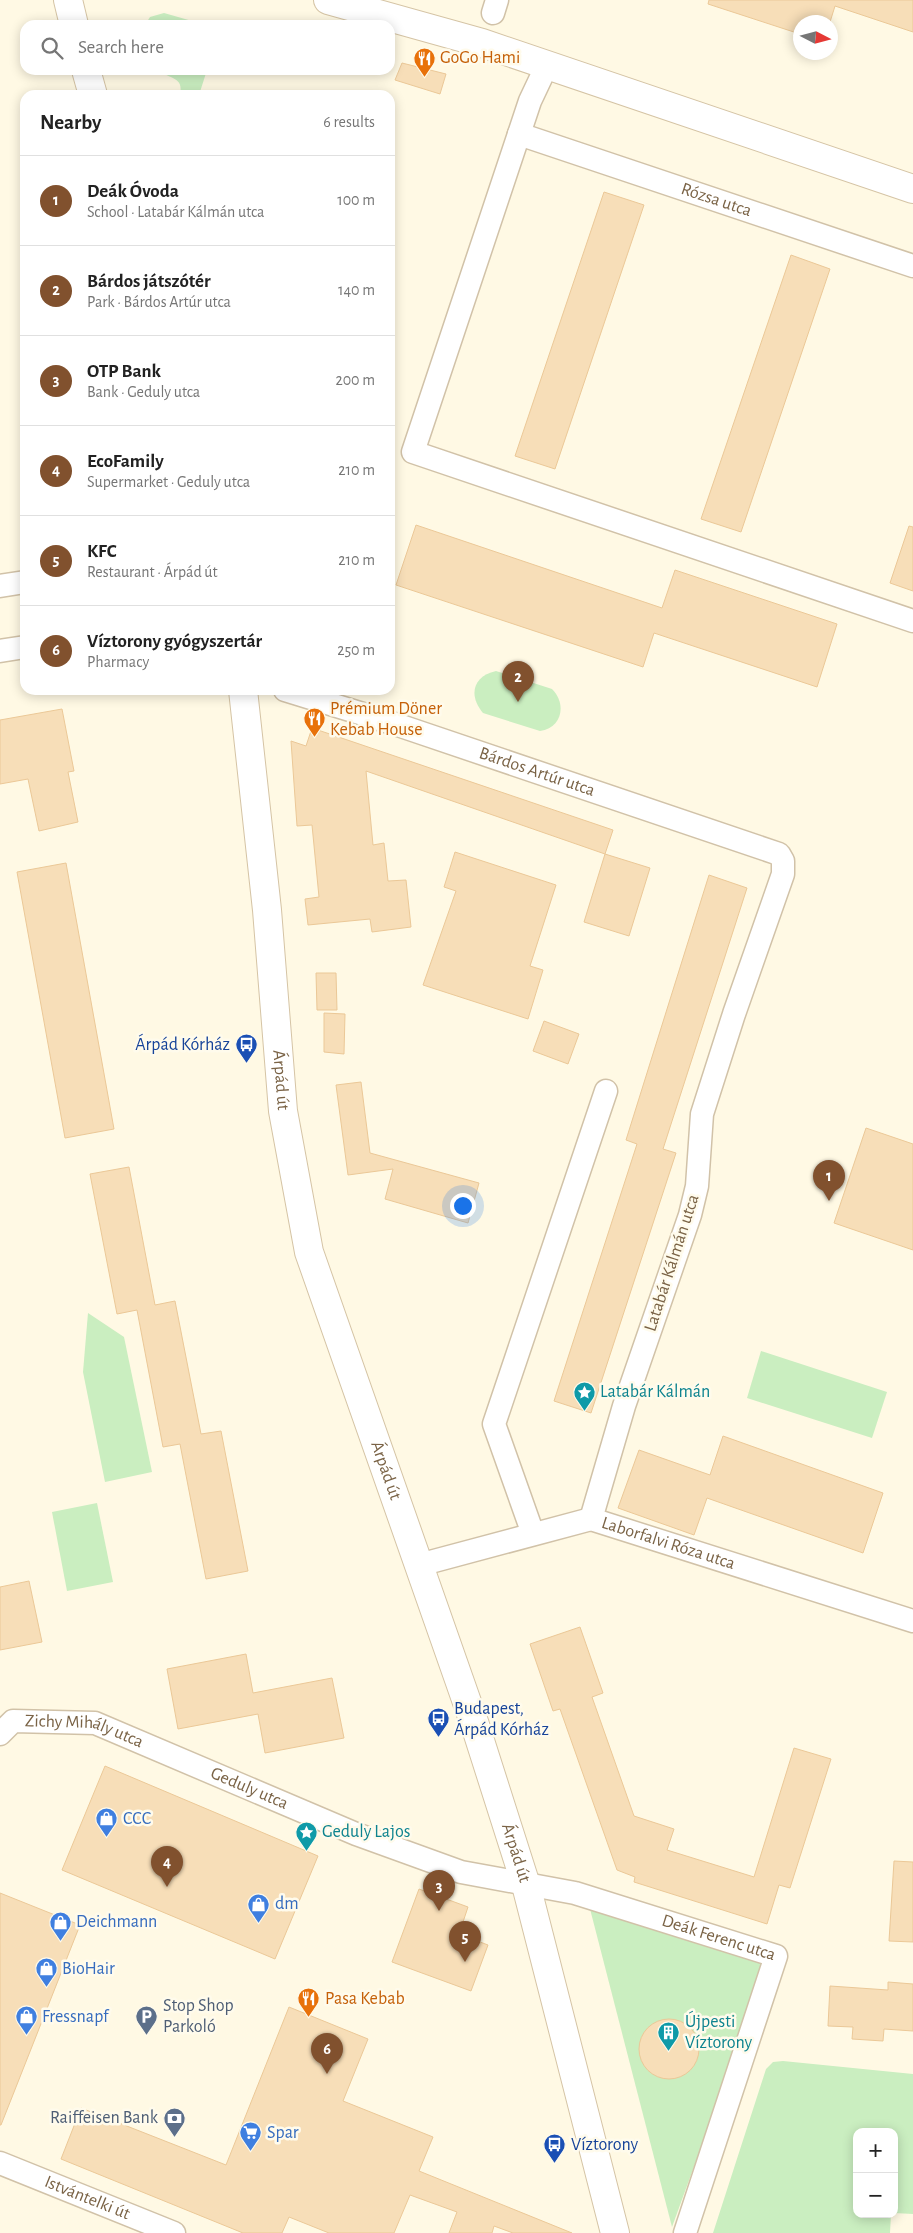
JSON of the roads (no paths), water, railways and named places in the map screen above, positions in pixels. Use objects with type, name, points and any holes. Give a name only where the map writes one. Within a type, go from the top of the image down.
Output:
[{"type":"main road","points":[[68,0],[73,20]]},
{"type":"main road","points":[[328,0],[474,41],[913,190]]},
{"type":"main road","points":[[87,75],[92,90]]},
{"type":"main road","name":"Árpád út","points":[[244,695],[266,910],[283,1111],[307,1243],[475,1725],[526,1885],[615,2233]]},
{"type":"street","points":[[547,65],[533,93],[413,452],[913,621]]},
{"type":"street","name":"Rózsa utca","points":[[519,134],[913,266]]},
{"type":"street","points":[[0,586],[20,583]]},
{"type":"street","points":[[0,651],[20,648]]},
{"type":"street","name":"Bárdos Artúr utca","points":[[301,695],[707,829],[779,854],[783,861]]},
{"type":"street","name":"Latabár Kálmán utca","points":[[591,1519],[624,1406],[690,1215],[697,1186],[702,1114],[734,1014],[783,874],[783,861]]},
{"type":"street","points":[[533,1534],[494,1424],[606,1091]]},
{"type":"street","name":"Laborfalvi Róza utca","points":[[419,1565],[591,1519],[913,1621]]},
{"type":"street","name":"Zichy Mihály utca","points":[[0,1734],[13,1721],[95,1724],[171,1757]]},
{"type":"street","name":"Geduly utca","points":[[171,1757],[356,1834],[414,1856],[461,1872],[526,1885]]},
{"type":"street","name":"Deák Ferenc utca","points":[[526,1885],[575,1893],[776,1956],[685,2233]]},
{"type":"street","name":"Istvántelki út","points":[[0,2163],[174,2233]]},
{"type":"place","name":"GoGo Hami","points":[[424,77]]},
{"type":"place","name":"Bárdos játszótér","points":[[518,702]]},
{"type":"place","name":"Prémium Döner Kebab House","points":[[314,738]]},
{"type":"place","name":"Árpád Kórház","points":[[246,1064]]},
{"type":"place","name":"Deák Óvoda","points":[[829,1201]]},
{"type":"place","name":"Latabár Kálmán","points":[[584,1411]]},
{"type":"place","name":"Budapest, Árpád Kórház","points":[[438,1738]]},
{"type":"place","name":"CCC","points":[[107,1838]]},
{"type":"place","name":"Geduly Lajos","points":[[306,1851]]},
{"type":"place","name":"EcoFamily","points":[[167,1887]]},
{"type":"place","name":"OTP Bank","points":[[439,1911]]},
{"type":"place","name":"dm","points":[[259,1923]]},
{"type":"place","name":"Deichmann","points":[[60,1941]]},
{"type":"place","name":"KFC","points":[[465,1962]]},
{"type":"place","name":"BioHair","points":[[46,1988]]},
{"type":"place","name":"Pasa Kebab","points":[[309,2018]]},
{"type":"place","name":"Stop Shop Parkoló","points":[[147,2035]]},
{"type":"place","name":"Fressnapf","points":[[26,2036]]},
{"type":"place","name":"Újpesti Víztorony","points":[[669,2051]]},
{"type":"place","name":"Víztorony gyógyszertár","points":[[327,2074]]},
{"type":"place","name":"Raiffeisen Bank","points":[[174,2137]]},
{"type":"place","name":"Spar","points":[[251,2152]]},
{"type":"place","name":"Víztorony","points":[[555,2164]]}]
